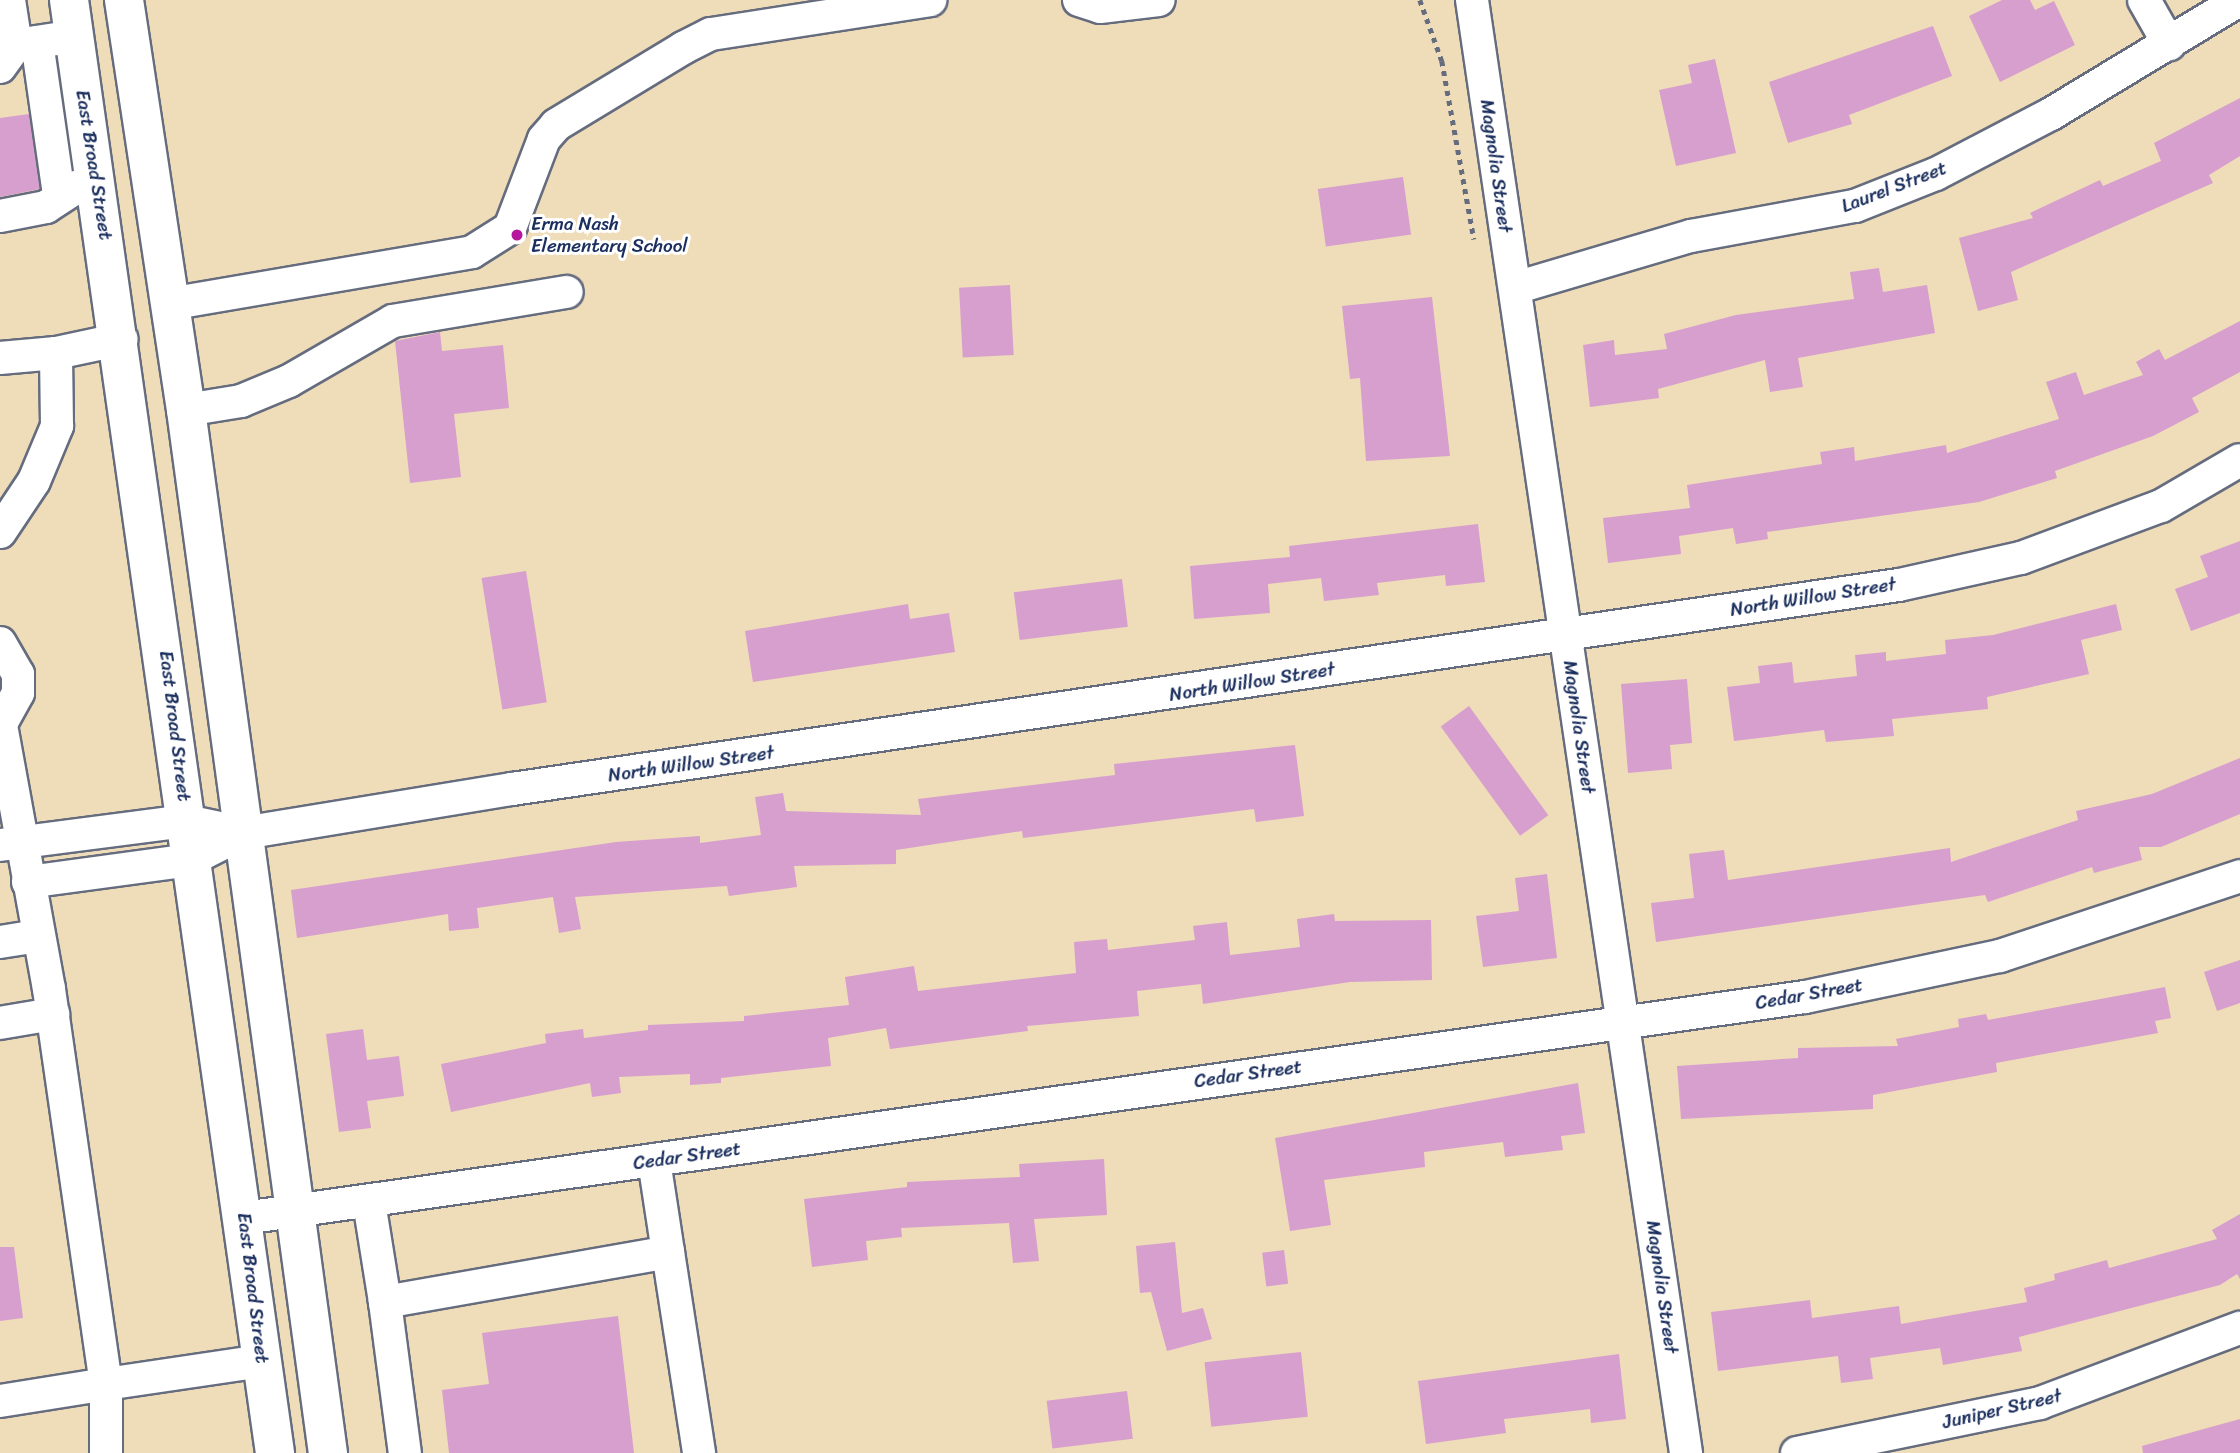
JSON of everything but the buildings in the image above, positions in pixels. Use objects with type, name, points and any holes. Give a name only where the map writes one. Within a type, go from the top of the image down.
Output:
[{"type":"main road","points":[[72,18],[126,14],[186,410],[328,1453]]},
{"type":"main road","name":"East Broad Street","points":[[72,18],[122,339],[190,860],[244,1219],[275,1453]]},
{"type":"street","points":[[9,0],[18,51],[59,195]]},
{"type":"street","points":[[169,304],[472,252],[510,228],[544,139],[556,125],[683,48],[711,34],[930,0]]},
{"type":"street","points":[[1079,0],[1100,7],[1159,0]]},
{"type":"street","name":"Magnolia Street","points":[[1472,0],[1686,1453]]},
{"type":"street","points":[[2144,0],[2169,44]]},
{"type":"street","name":"Laurel Street","points":[[1514,288],[1691,236],[1855,206],[1959,162],[2169,44],[2239,0]]},
{"type":"street","points":[[18,51],[72,18]]},
{"type":"street","points":[[0,216],[47,207],[69,187],[96,184]]},
{"type":"street","points":[[186,410],[241,401],[289,381],[393,321],[568,292]]},
{"type":"street","points":[[0,358],[56,353],[122,339]]},
{"type":"street","points":[[0,531],[34,481],[57,426],[56,353]]},
{"type":"street","name":"North Willow Street","points":[[28,882],[190,860],[243,833],[1899,585],[2021,558],[2161,506],[2240,460]]},
{"type":"street","points":[[0,643],[18,674],[18,693],[1,726],[10,844],[28,882],[53,1014],[106,1384],[106,1453]]},
{"type":"street","name":"North Willow Street","points":[[10,844],[186,821],[243,833]]},
{"type":"street","name":"Cedar Street","points":[[244,1219],[1805,997],[2000,956],[2240,876]]},
{"type":"street","points":[[0,942],[39,936]]},
{"type":"street","points":[[0,1023],[53,1014]]},
{"type":"street","points":[[654,1160],[699,1453]]},
{"type":"street","points":[[369,1202],[405,1453]]},
{"type":"street","points":[[385,1302],[668,1252]]},
{"type":"street","name":"Juniper Street","points":[[1797,1453],[2040,1403],[2240,1328]]},
{"type":"street","points":[[0,1401],[262,1361]]},
{"type":"path","points":[[1420,0],[1443,61],[1477,252]]},
{"type":"place","name":"Erma Nash Elementary School","points":[[517,235]]}]
